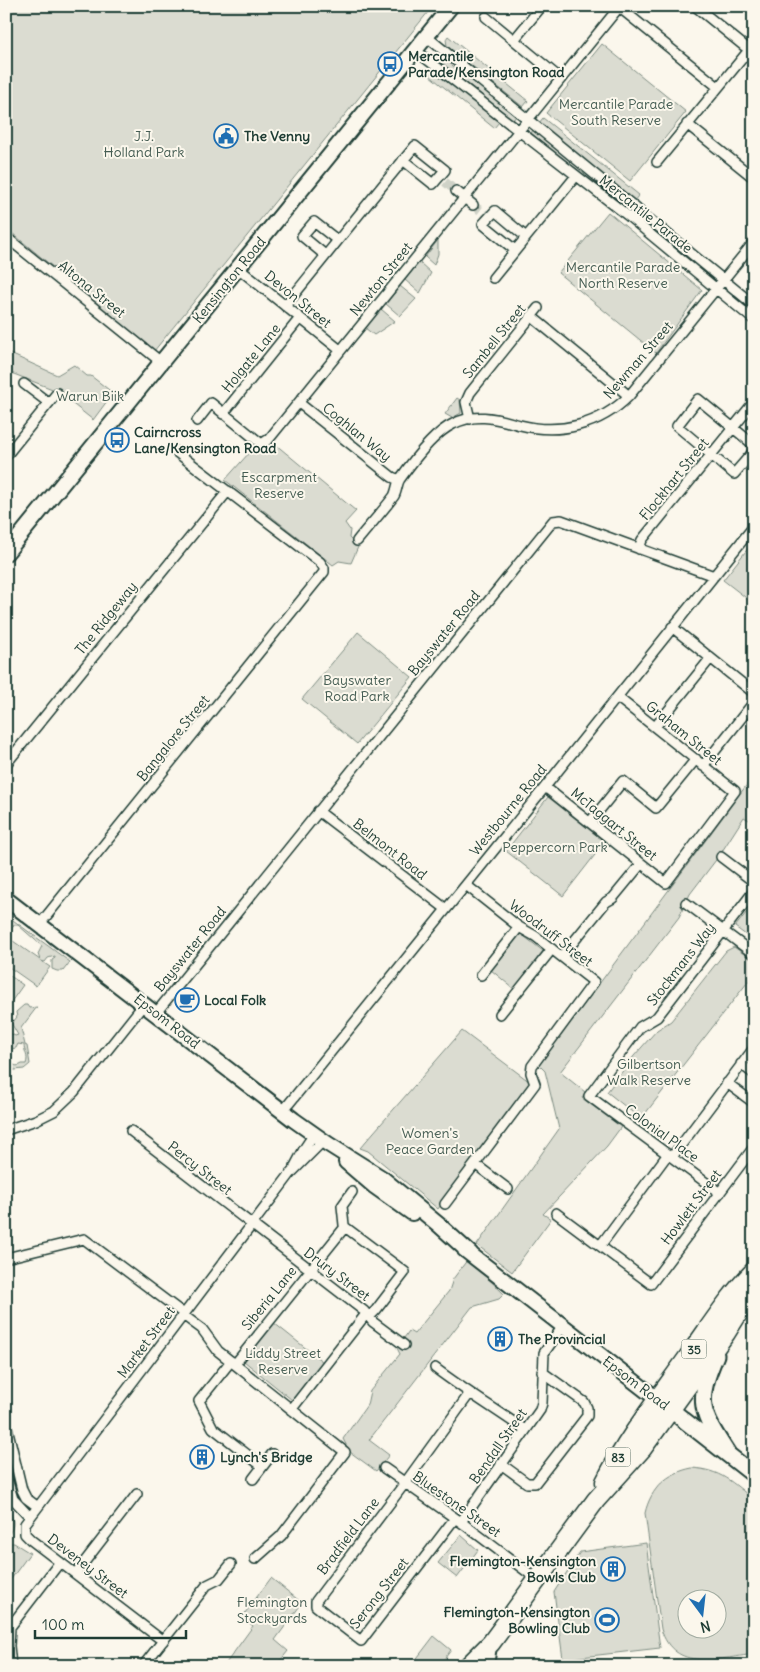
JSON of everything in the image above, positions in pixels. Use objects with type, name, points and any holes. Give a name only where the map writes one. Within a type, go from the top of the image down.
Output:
[{"type":"highway","name":"35","points":[[657,1399],[722,1310],[754,1271]]},
{"type":"highway","name":"35","points":[[671,1410],[726,1333],[750,1294]]},
{"type":"highway","points":[[722,1310],[750,1294]]},
{"type":"highway","name":"Epsom Road","points":[[657,1399],[671,1410]]},
{"type":"highway","name":"83","points":[[596,1500],[624,1447],[657,1399]]},
{"type":"highway","name":"83","points":[[468,1666],[490,1645],[596,1500],[635,1458],[671,1410]]},
{"type":"highway","name":"83","points":[[480,1666],[490,1645]]},
{"type":"main road","points":[[726,1333],[707,1375],[702,1401],[708,1422],[728,1454]]},
{"type":"main road","name":"Epsom Road","points":[[671,1410],[754,1475]]},
{"type":"street","name":"Kensington Road","points":[[6,553],[450,6]]},
{"type":"street","points":[[514,40],[542,6]]},
{"type":"street","points":[[657,162],[687,124],[752,50],[695,6]]},
{"type":"street","points":[[519,131],[620,7],[718,88]]},
{"type":"street","points":[[486,17],[561,78]]},
{"type":"street","name":"Mercantile Parade","points":[[426,36],[754,306]]},
{"type":"street","name":"Mercantile Parade","points":[[415,50],[627,215],[754,320]]},
{"type":"street","points":[[687,124],[754,178]]},
{"type":"street","name":"Newton Street","points":[[224,414],[258,442],[263,443],[269,439],[519,131]]},
{"type":"street","points":[[284,306],[415,146],[445,170],[442,179],[433,184],[404,160]]},
{"type":"street","points":[[494,278],[576,176]]},
{"type":"street","points":[[456,191],[473,205]]},
{"type":"street","points":[[515,250],[484,224],[487,216],[495,211],[526,237]]},
{"type":"street","points":[[325,255],[302,236],[314,222],[337,240]]},
{"type":"street","name":"Altona Street","points":[[6,237],[161,362]]},
{"type":"street","name":"Newman Street","points":[[357,540],[395,495],[399,480],[439,434],[453,423],[480,416],[536,428],[568,428],[594,420],[616,409],[629,396],[754,242]]},
{"type":"street","name":"Devon Street","points":[[238,268],[340,350]]},
{"type":"street","name":"Sambell Street","points":[[470,419],[466,403],[470,393],[538,308]]},
{"type":"street","points":[[531,316],[629,396]]},
{"type":"street","name":"Holgate Lane","points":[[224,414],[300,318]]},
{"type":"street","points":[[24,384],[49,403]]},
{"type":"street","points":[[6,456],[57,393]]},
{"type":"street","points":[[754,444],[698,400],[676,426],[734,474],[754,451]]},
{"type":"street","name":"Flockhart Street","points":[[639,548],[642,540],[754,402]]},
{"type":"street","points":[[196,421],[211,403],[224,414]]},
{"type":"street","name":"Coghlan Way","points":[[299,403],[392,477],[399,480]]},
{"type":"street","points":[[176,451],[228,491]]},
{"type":"street","name":"Bangalore Street","points":[[40,924],[324,573],[322,563],[228,491]]},
{"type":"street","name":"The Ridgeway","points":[[6,764],[228,491]]},
{"type":"street","name":"Bayswater Road","points":[[156,1013],[554,521],[561,520],[714,576]]},
{"type":"street","name":"Westbourne Road","points":[[283,1111],[714,576],[750,537],[754,526]]},
{"type":"street","points":[[672,628],[754,693]]},
{"type":"street","points":[[655,727],[710,658]]},
{"type":"street","name":"Graham Street","points":[[617,697],[735,791],[666,883]]},
{"type":"street","points":[[703,766],[754,702]]},
{"type":"street","points":[[590,822],[623,782],[656,808],[696,759]]},
{"type":"street","name":"McTaggart Street","points":[[545,787],[666,883]]},
{"type":"street","name":"Belmont Road","points":[[318,811],[446,910]]},
{"type":"street","points":[[721,857],[754,882]]},
{"type":"street","points":[[562,956],[606,902],[613,898],[641,864]]},
{"type":"street","name":"Woodruff Street","points":[[466,885],[594,982],[532,1066],[531,1073],[535,1084],[475,1164]]},
{"type":"street","name":"Stockmans Way","points":[[589,1096],[640,1027],[657,1017],[754,891]]},
{"type":"street","name":"Epsom Road","points":[[6,899],[322,1140],[382,1178],[471,1254],[657,1399]]},
{"type":"street","points":[[686,904],[754,954]]},
{"type":"street","points":[[480,975],[519,927]]},
{"type":"street","points":[[500,1014],[552,949]]},
{"type":"street","points":[[6,1130],[36,1120],[54,1111],[68,1099],[88,1077],[144,1004]]},
{"type":"street","points":[[556,1213],[600,1246],[754,1048]]},
{"type":"street","points":[[741,1064],[754,1074]]},
{"type":"street","points":[[728,1083],[754,1103]]},
{"type":"street","name":"Colonial Place","points":[[589,1096],[720,1193]]},
{"type":"street","name":"Percy Street","points":[[131,1131],[252,1225]]},
{"type":"street","name":"Market Street","points":[[24,1529],[30,1517],[291,1173],[322,1140]]},
{"type":"street","name":"Howlett Street","points":[[600,1246],[651,1284],[754,1147]]},
{"type":"street","points":[[445,1204],[475,1164],[508,1189]]},
{"type":"street","points":[[291,1410],[405,1272],[345,1226],[342,1206],[352,1192]]},
{"type":"street","name":"Drury Street","points":[[252,1225],[404,1345]]},
{"type":"street","name":"Siberia Lane","points":[[262,1466],[212,1427],[199,1401],[233,1363],[345,1226]]},
{"type":"street","points":[[6,1258],[84,1239],[202,1329],[218,1351],[345,1452],[281,1536],[255,1559]]},
{"type":"street","name":"Bendall Street","points":[[458,1520],[502,1464],[541,1407],[542,1372],[545,1352],[563,1326]]},
{"type":"street","points":[[435,1368],[470,1394],[482,1400],[525,1430]]},
{"type":"street","points":[[502,1464],[527,1483],[535,1483],[587,1415],[587,1406],[584,1402],[542,1372]]},
{"type":"street","name":"Bradfield Lane","points":[[315,1605],[470,1394]]},
{"type":"street","points":[[6,1423],[22,1490],[26,1498],[38,1507]]},
{"type":"street","points":[[253,1478],[272,1454]]},
{"type":"street","name":"Bluestone Street","points":[[384,1468],[538,1580]]},
{"type":"street","points":[[6,1476],[13,1499],[30,1517]]},
{"type":"street","points":[[76,1573],[138,1494]]},
{"type":"street","name":"Serong Street","points":[[315,1605],[361,1641],[458,1520]]},
{"type":"street","name":"Deveney Street","points":[[24,1529],[29,1538],[163,1640]]},
{"type":"street","points":[[11,1666],[10,1627],[60,1562]]},
{"type":"street","points":[[142,1666],[206,1586],[219,1579],[231,1564]]},
{"type":"street","points":[[486,1666],[490,1645]]},
{"type":"green space","name":"J.J. Holland Park","points":[[6,6],[433,6],[154,351],[6,228]]},
{"type":"green space","points":[[448,36],[528,101],[523,107],[447,46],[446,39]]},
{"type":"green space","name":"Mercantile Parade South Reserve","points":[[602,44],[686,112],[630,181],[546,113]]},
{"type":"green space","points":[[438,53],[442,54],[517,115],[513,120],[437,59]]},
{"type":"green space","points":[[434,69],[499,122],[494,128],[429,75]]},
{"type":"green space","points":[[543,118],[639,195],[632,203],[627,199],[626,193],[539,123]]},
{"type":"green space","points":[[533,130],[572,161],[569,164],[531,133]]},
{"type":"green space","name":"Mercantile Parade North Reserve","points":[[608,212],[702,290],[656,353],[558,273]]},
{"type":"green space","points":[[663,237],[708,274],[707,276],[661,240]]},
{"type":"green space","points":[[438,240],[438,254],[434,265],[425,257]]},
{"type":"green space","points":[[419,262],[431,273],[420,293],[405,280]]},
{"type":"green space","points":[[400,286],[416,299],[400,316],[386,304]]},
{"type":"green space","points":[[381,309],[395,321],[374,335],[365,328]]},
{"type":"green space","name":"Warun Biik","points":[[6,352],[57,375],[74,365],[113,393],[93,420],[55,390],[6,371]]},
{"type":"green space","points":[[457,398],[460,400],[461,413],[452,418],[445,414]]},
{"type":"green space","name":"Escarpment Reserve","points":[[257,444],[268,453],[275,444],[356,511],[345,523],[350,530],[349,538],[358,547],[351,563],[339,561],[333,565],[225,480]]},
{"type":"green space","points":[[754,543],[754,604],[723,580]]},
{"type":"green space","name":"Bayswater Road Park","points":[[358,632],[412,677],[357,744],[302,699]]},
{"type":"green space","points":[[754,775],[754,823],[744,817],[719,856],[690,894],[679,917],[560,1072],[585,1092],[582,1098],[621,1127],[607,1146],[543,1214],[551,1219],[512,1272],[477,1245],[559,1129],[545,1071],[539,1065]]},
{"type":"green space","name":"Peppercorn Park","points":[[548,797],[605,842],[563,896],[506,851]]},
{"type":"green space","points":[[754,903],[754,941],[735,927]]},
{"type":"green space","points":[[6,915],[70,962],[63,971],[52,969],[52,960],[55,956],[48,958],[45,962],[41,961],[50,967],[36,986],[6,965],[6,951],[13,941],[40,960],[38,954],[42,946],[18,925],[14,925],[10,931],[6,923]]},
{"type":"green space","points":[[520,933],[543,951],[514,989],[491,970]]},
{"type":"green space","name":"Gilbertson Walk Reserve","points":[[734,947],[754,961],[754,974],[641,1119],[607,1092],[634,1056],[657,1030],[671,1021],[726,951]]},
{"type":"green space","points":[[6,973],[23,985],[6,1009]]},
{"type":"green space","points":[[24,1005],[27,1005],[29,1008],[37,1007],[21,1028],[30,1064],[24,1069],[6,1071],[8,1057],[9,1064],[16,1066],[26,1064],[27,1061],[24,1045],[18,1044],[16,1048],[10,1049],[12,1044],[7,1037],[10,1033],[15,1036],[18,1035],[10,1021],[12,1019],[13,1022],[17,1017],[16,1012]]},
{"type":"green space","name":"Women's Peace Garden","points":[[462,1031],[530,1082],[438,1209],[368,1151],[360,1148]]},
{"type":"green space","points":[[468,1259],[504,1294],[499,1299],[472,1307],[369,1440],[389,1455],[376,1471],[350,1452],[343,1439],[367,1405],[370,1391],[400,1354],[397,1348],[409,1331],[414,1334],[449,1291],[453,1279]]},
{"type":"green space","name":"Liddy Street Reserve","points":[[274,1323],[323,1362],[292,1400],[244,1361]]},
{"type":"green space","points":[[6,1442],[25,1502],[23,1505],[15,1491],[10,1475]]},
{"type":"green space","points":[[692,1468],[711,1471],[732,1482],[754,1500],[754,1654],[699,1660],[676,1652],[667,1643],[661,1629],[645,1513],[651,1496],[656,1489],[661,1483],[675,1474]]},
{"type":"green space","points":[[7,1505],[13,1526],[6,1537]]},
{"type":"green space","points":[[461,1535],[478,1550],[457,1578],[438,1563]]},
{"type":"green space","points":[[14,1543],[30,1553],[6,1586],[6,1545]]},
{"type":"green space","name":"Flemington-Kensington Bowling Club","points":[[646,1543],[660,1648],[563,1659],[554,1592],[580,1552]]},
{"type":"green space","name":"Flemington Stockyards","points":[[271,1578],[302,1603],[275,1640],[288,1651],[276,1666],[224,1666],[253,1626],[242,1617]]},
{"type":"green space","points":[[434,1636],[451,1650],[439,1666],[411,1666]]},
{"type":"tunnel","points":[[445,182],[456,191]]},
{"type":"tunnel","points":[[473,205],[485,214]]},
{"type":"place","name":"Mercantile Parade/Kensington Road","points":[[390,64]]},
{"type":"place","name":"The Venny","points":[[226,136]]},
{"type":"place","name":"Cairncross Lane/Kensington Road","points":[[117,440]]},
{"type":"place","name":"Local Folk","points":[[187,1000]]},
{"type":"place","name":"The Provincial","points":[[500,1339]]},
{"type":"place","name":"Lynch's Bridge","points":[[202,1457]]},
{"type":"place","name":"Flemington-Kensington Bowls Club","points":[[613,1569]]},
{"type":"place","name":"Flemington-Kensington Bowling Club","points":[[607,1620]]}]
